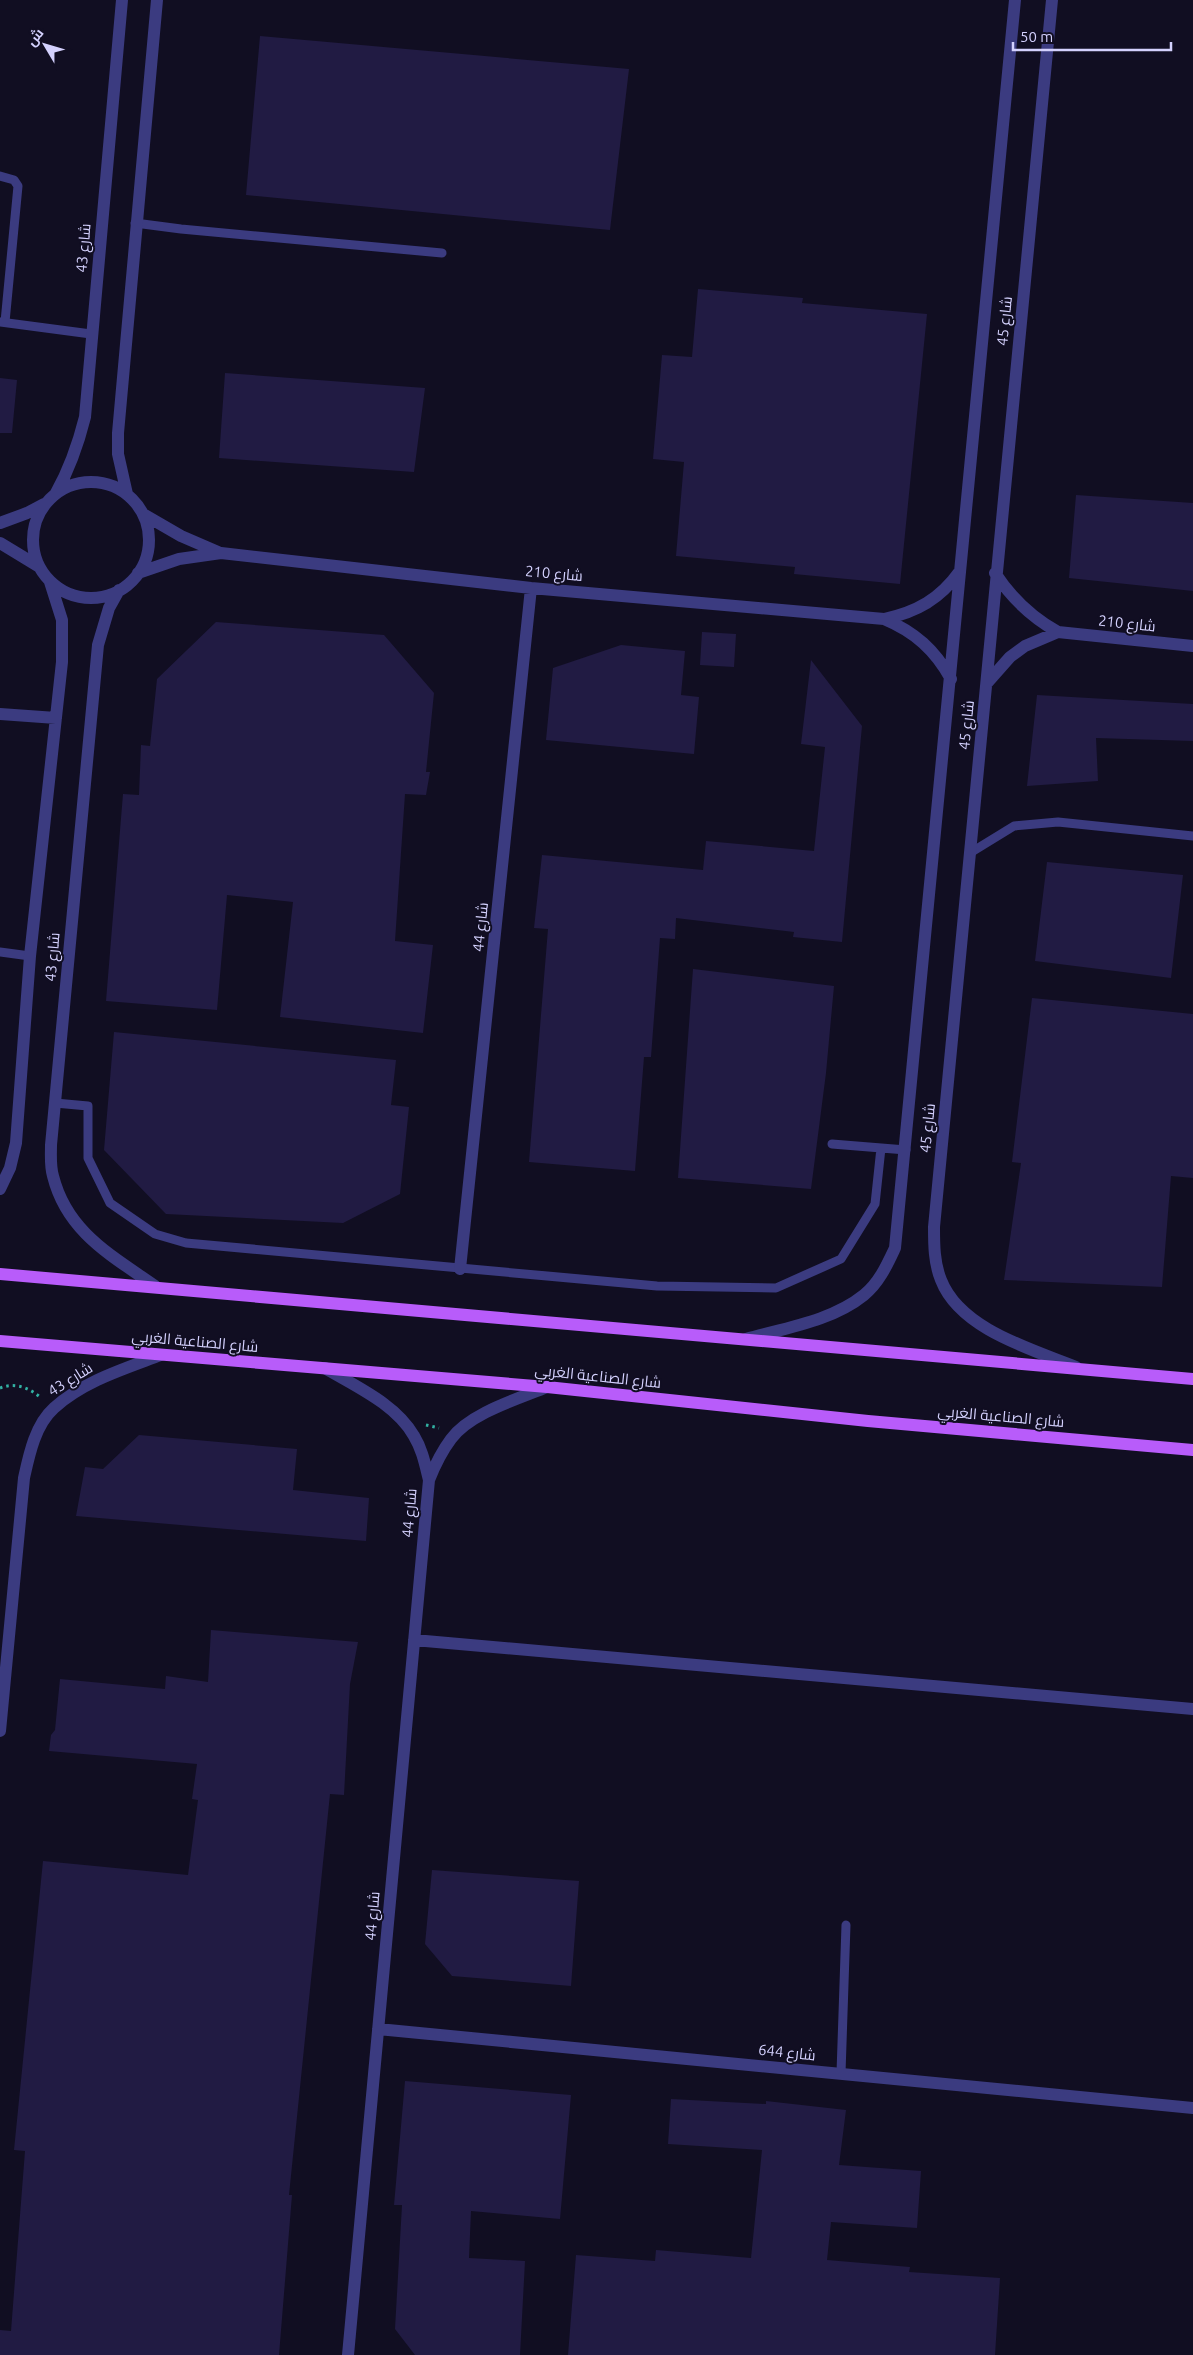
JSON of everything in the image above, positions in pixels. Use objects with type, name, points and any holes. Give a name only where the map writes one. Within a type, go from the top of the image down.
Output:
[{"type":"main road","points":[[0,1274],[155,1286],[1193,1379]]},
{"type":"main road","name":"شارع الصناعية الغربي","points":[[0,1341],[547,1387],[868,1421],[1193,1450]]},
{"type":"street","name":"شارع 43","points":[[56,493],[69,469],[79,444],[85,417],[122,0]]},
{"type":"street","points":[[127,494],[118,454],[118,433],[157,0]]},
{"type":"street","name":"شارع 45","points":[[743,1340],[840,1311],[871,1288],[883,1273],[896,1248],[1015,0]]},
{"type":"street","name":"شارع 45","points":[[1052,0],[934,1227],[934,1252],[941,1280],[955,1304],[980,1324],[1007,1339],[1083,1370]]},
{"type":"street","points":[[0,523],[27,513],[46,503],[56,493],[68,487],[92,482],[105,483],[127,494],[143,514],[148,532],[148,550],[138,573],[119,590],[105,596],[90,598],[76,596],[50,582],[39,566],[34,553],[34,527],[46,503]]},
{"type":"street","name":"شارع 210","points":[[143,514],[181,536],[221,553]]},
{"type":"street","points":[[0,543],[39,566]]},
{"type":"street","name":"شارع 210","points":[[138,573],[179,559],[221,553],[531,588],[884,619],[901,626],[931,648],[951,679]]},
{"type":"street","name":"شارع 210","points":[[884,619],[921,608],[936,598],[961,569]]},
{"type":"street","name":"شارع 210","points":[[996,573],[1016,601],[1042,624],[1058,632],[1193,646]]},
{"type":"street","name":"شارع 43","points":[[0,1189],[10,1168],[16,1143],[30,956],[63,640],[57,600],[50,582]]},
{"type":"street","name":"شارع 44","points":[[460,1269],[531,588]]},
{"type":"street","name":"شارع 43","points":[[119,590],[110,608],[98,645],[51,1145],[52,1174],[61,1200],[75,1224],[95,1243],[155,1286]]},
{"type":"street","name":"شارع 210","points":[[986,684],[997,670],[1017,652],[1040,638],[1058,632]]},
{"type":"street","points":[[0,714],[56,718]]},
{"type":"street","name":"شارع 43","points":[[0,1731],[24,1478],[30,1449],[53,1408],[89,1384],[161,1355]]},
{"type":"street","name":"شارع 44","points":[[325,1368],[398,1416],[414,1435],[423,1455],[429,1480]]},
{"type":"street","name":"شارع 44","points":[[348,2355],[429,1480],[439,1457],[452,1437],[470,1421],[547,1387]]},
{"type":"street","points":[[414,1640],[1193,1709]]},
{"type":"street","name":"شارع 644","points":[[378,2029],[1193,2108]]},
{"type":"lane","points":[[0,176],[14,180],[18,186],[3,322],[91,334]]},
{"type":"lane","points":[[136,223],[181,229],[442,253]]},
{"type":"lane","points":[[970,853],[1014,826],[1058,822],[1193,836]]},
{"type":"lane","points":[[0,952],[30,956]]},
{"type":"lane","points":[[55,1103],[88,1106],[88,1158],[110,1203],[155,1234],[186,1242],[657,1286],[776,1288],[841,1259],[875,1204],[881,1148]]},
{"type":"lane","points":[[832,1144],[906,1150]]},
{"type":"lane","points":[[841,2073],[846,1925]]},
{"type":"path","points":[[0,1388],[7,1385],[30,1388],[53,1408]]},
{"type":"path","points":[[414,1435],[424,1425],[437,1427],[452,1437]]},
{"type":"building","points":[[260,36],[629,69],[610,230],[246,195]]},
{"type":"building","points":[[698,289],[803,298],[802,303],[927,314],[900,584],[794,574],[795,567],[676,556],[684,462],[653,459],[662,355],[692,357]]},
{"type":"building","points":[[225,373],[425,388],[414,472],[219,458]]},
{"type":"building","points":[[0,378],[17,380],[12,433],[0,433]]},
{"type":"building","points":[[1076,495],[1193,503],[1193,591],[1069,578]]},
{"type":"building","points":[[216,622],[384,635],[434,693],[426,772],[430,772],[426,795],[405,794],[395,941],[433,945],[423,1033],[280,1017],[293,902],[227,895],[217,1010],[106,1001],[123,794],[139,795],[141,745],[150,746],[157,679]]},
{"type":"building","points":[[702,632],[736,634],[734,667],[700,665]]},
{"type":"building","points":[[621,645],[685,651],[681,695],[699,697],[694,754],[546,740],[553,668]]},
{"type":"building","points":[[811,660],[862,726],[842,942],[793,937],[794,932],[676,918],[675,939],[660,938],[651,1057],[644,1057],[635,1171],[529,1162],[548,929],[534,928],[542,855],[703,870],[706,841],[814,851],[825,747],[801,744]]},
{"type":"building","points":[[1037,695],[1193,704],[1193,741],[1096,738],[1098,781],[1027,786]]},
{"type":"building","points":[[1047,862],[1183,875],[1171,978],[1035,961]]},
{"type":"building","points":[[693,969],[834,986],[826,1073],[811,1189],[678,1178]]},
{"type":"building","points":[[1032,998],[1193,1014],[1193,1178],[1171,1176],[1162,1287],[1004,1280],[1021,1163],[1012,1162]]},
{"type":"building","points":[[114,1032],[396,1060],[391,1105],[409,1107],[400,1194],[343,1223],[166,1214],[104,1150]]},
{"type":"building","points":[[139,1435],[297,1449],[293,1490],[369,1498],[366,1541],[76,1516],[85,1467],[103,1469]]},
{"type":"building","points":[[211,1630],[358,1642],[350,1684],[344,1795],[330,1794],[289,2195],[292,2195],[279,2355],[0,2355],[0,2330],[11,2331],[25,2151],[14,2150],[43,1861],[188,1875],[198,1800],[192,1799],[197,1764],[49,1751],[51,1735],[55,1730],[60,1679],[165,1689],[166,1676],[208,1682]]},
{"type":"building","points":[[432,1870],[579,1881],[571,1986],[452,1976],[425,1944]]},
{"type":"building","points":[[405,2081],[571,2095],[560,2219],[471,2211],[469,2258],[525,2261],[520,2355],[415,2355],[395,2329],[402,2205],[394,2205]]},
{"type":"building","points":[[671,2099],[766,2104],[766,2101],[846,2110],[839,2165],[921,2171],[917,2228],[831,2222],[827,2260],[910,2267],[909,2272],[1000,2278],[995,2355],[568,2355],[576,2255],[655,2261],[656,2250],[751,2258],[762,2150],[668,2144]]}]
